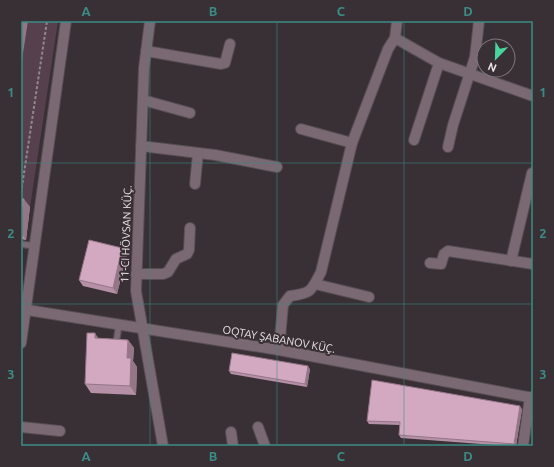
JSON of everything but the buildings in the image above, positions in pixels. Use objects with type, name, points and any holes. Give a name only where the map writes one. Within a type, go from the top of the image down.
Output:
[{"type":"street","points":[[21,343],[25,286],[34,246],[66,21]]},
{"type":"street","name":"11-CI HÖVSAN KÜÇ.","points":[[150,21],[146,51],[143,100],[136,274],[137,306],[163,446]]},
{"type":"street","points":[[279,350],[283,305],[287,298],[306,294],[315,284],[321,272],[352,143],[388,49],[396,38],[397,21]]},
{"type":"street","points":[[448,147],[453,124],[475,57],[479,21]]},
{"type":"street","points":[[396,38],[439,63],[533,96]]},
{"type":"street","points":[[146,51],[221,64],[225,63],[230,44]]},
{"type":"street","points":[[414,140],[439,63]]},
{"type":"street","points":[[143,100],[190,113]]},
{"type":"street","points":[[302,129],[352,143]]},
{"type":"street","points":[[142,146],[198,153],[277,167]]},
{"type":"street","points":[[195,184],[198,153]]},
{"type":"street","points":[[512,261],[532,173]]},
{"type":"street","points":[[136,274],[163,274],[168,272],[176,259],[187,254],[189,250],[190,228]]},
{"type":"street","points":[[430,263],[441,264],[444,254],[448,251],[533,264]]},
{"type":"street","points":[[315,284],[369,297]]},
{"type":"street","name":"OQTAY ŞABANOV KÜÇ.","points":[[23,309],[279,350],[531,398]]},
{"type":"street","points":[[523,446],[531,398]]},
{"type":"street","points":[[21,427],[60,431]]},
{"type":"street","points":[[258,427],[261,445]]},
{"type":"street","points":[[231,432],[233,446]]},
{"type":"lane","points":[[21,244],[34,246]]},
{"type":"lane","points":[[116,344],[119,324]]},
{"type":"path","points":[[21,192],[47,21]]},
{"type":"shaded area","points":[[28,21],[58,21],[30,207],[21,206],[21,67]]}]
